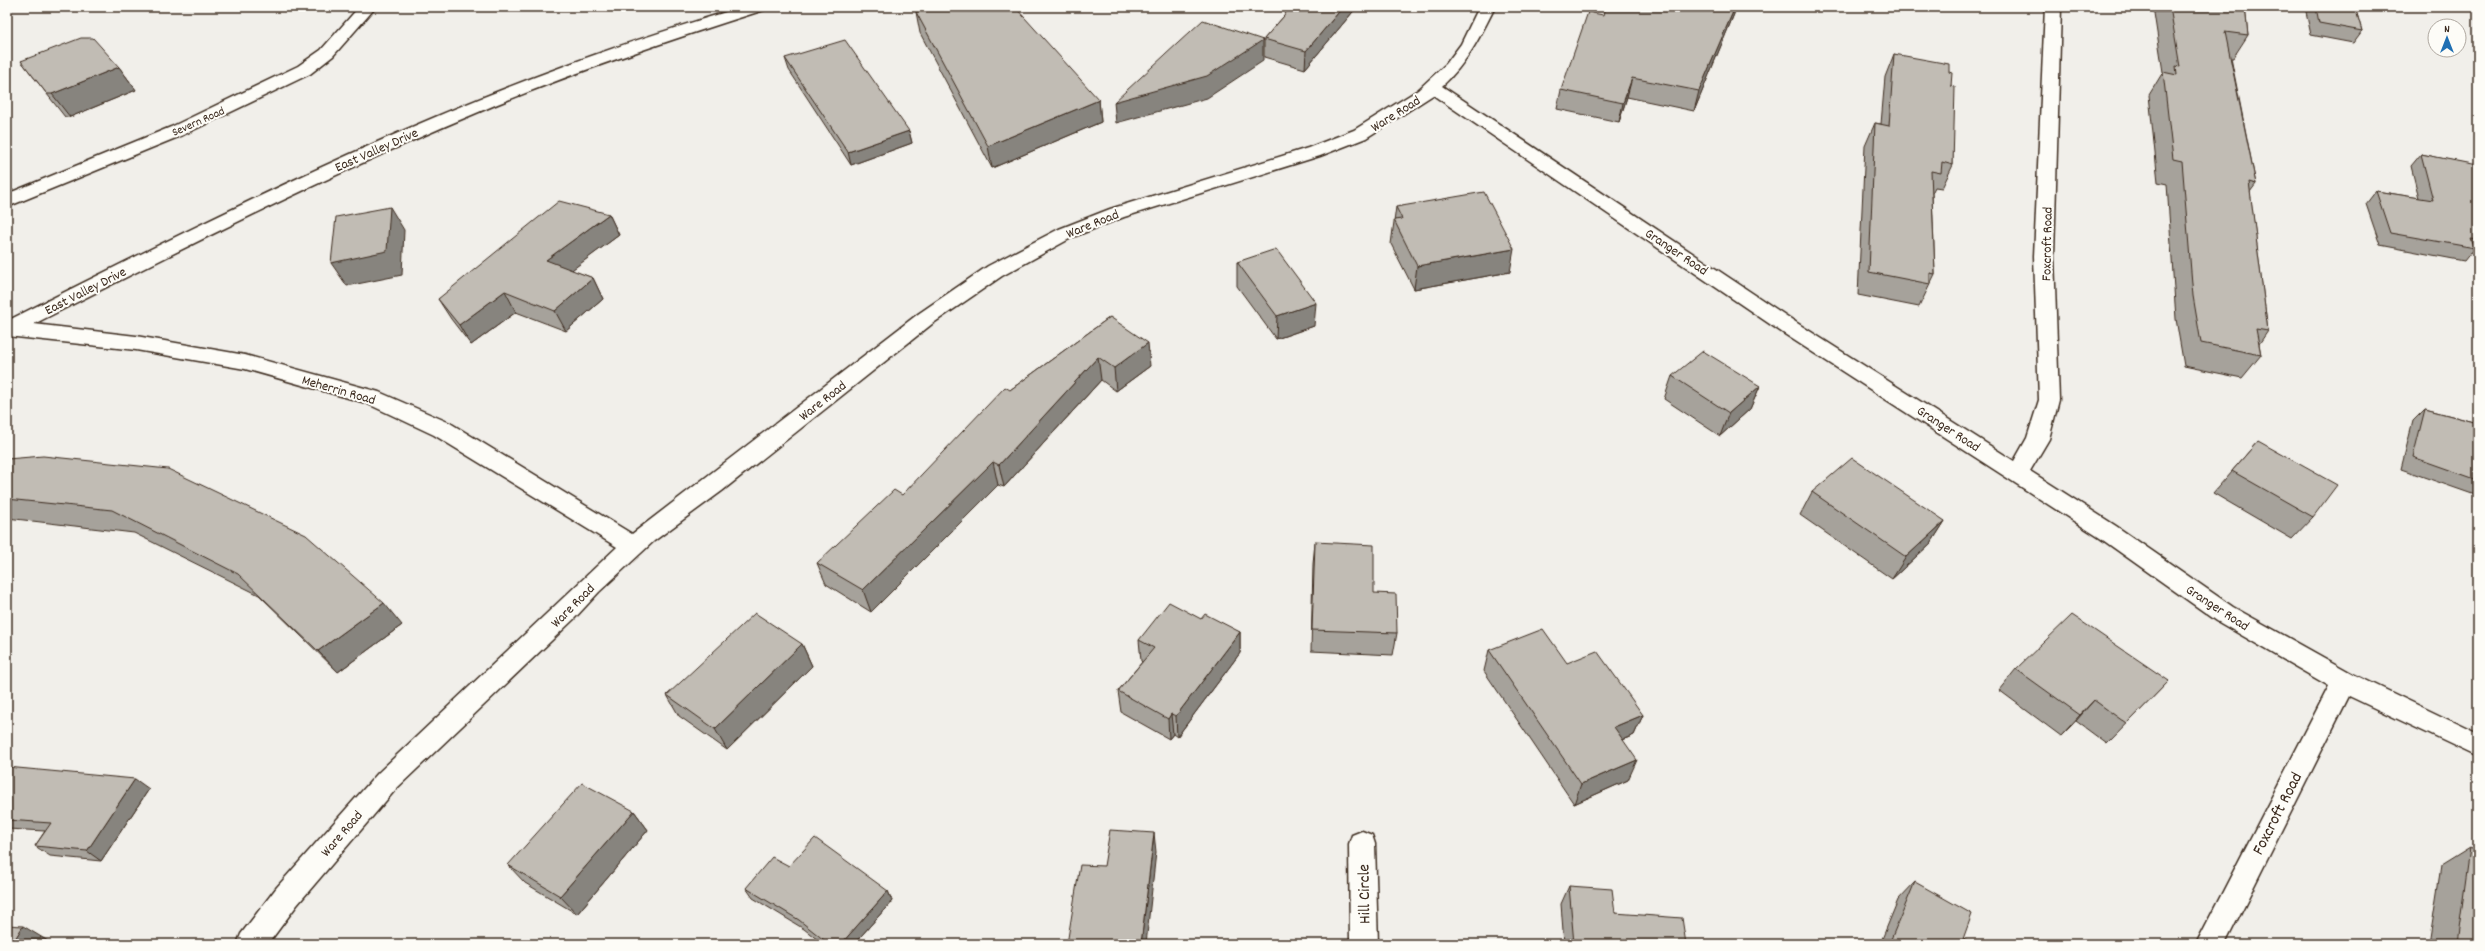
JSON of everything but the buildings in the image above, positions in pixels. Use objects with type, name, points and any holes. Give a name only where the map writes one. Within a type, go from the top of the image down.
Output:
[{"type":"street","name":"Severn Road","points":[[7,201],[177,131],[268,90],[304,70],[327,53],[368,7]]},
{"type":"street","name":"East Valley Drive","points":[[8,328],[200,231],[320,174],[470,108],[592,60],[758,7]]},
{"type":"street","name":"Ware Road","points":[[251,944],[287,896],[387,781],[634,546],[925,319],[995,271],[1066,233],[1116,213],[1314,152],[1360,134],[1424,94],[1452,68],[1468,44],[1487,7]]},
{"type":"street","name":"Foxcroft Road","points":[[2018,473],[2038,439],[2049,400],[2044,256],[2053,7]]},
{"type":"street","name":"Granger Road","points":[[1432,87],[1790,328],[2108,532],[2225,614],[2344,682],[2478,746]]},
{"type":"street","name":"Meherrin Road","points":[[8,328],[136,344],[245,362],[372,397],[442,429],[634,546]]},
{"type":"street","name":"Foxcroft Road","points":[[2210,944],[2344,682]]},
{"type":"street","name":"Hill Circle","points":[[1362,844],[1364,944]]}]
